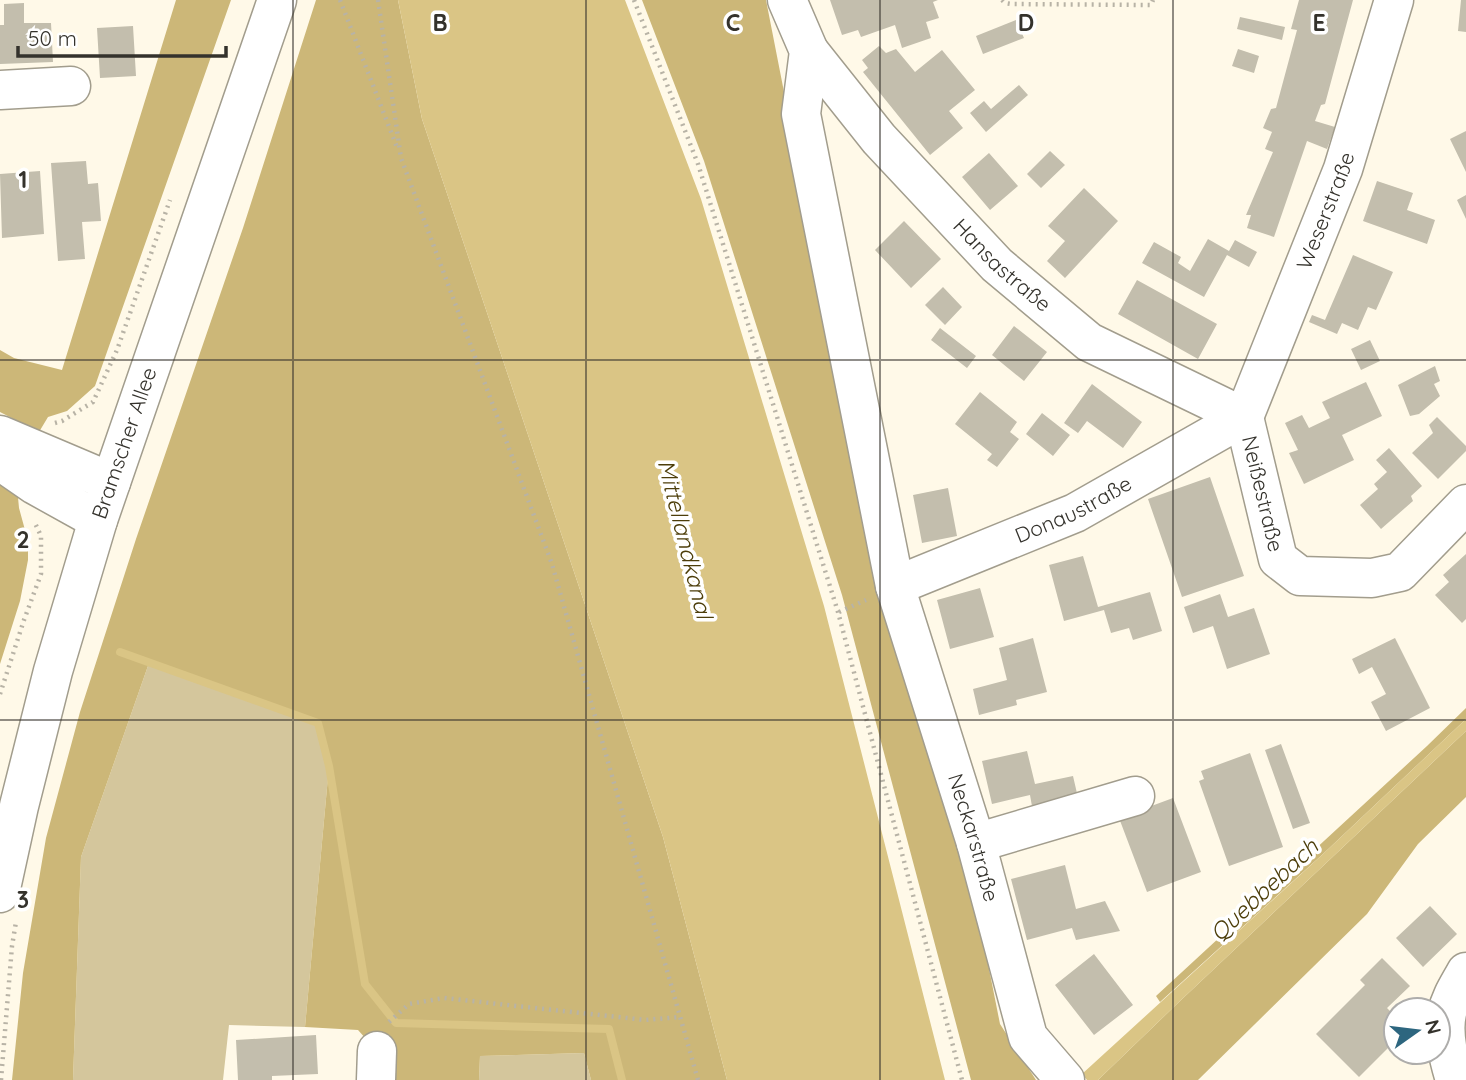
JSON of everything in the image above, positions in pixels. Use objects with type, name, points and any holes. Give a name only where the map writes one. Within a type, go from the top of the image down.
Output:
[{"type":"street","name":"Bramscher Allee","points":[[8,907],[19,806],[53,671],[98,520],[277,0]]},
{"type":"street","name":"Hansastraße","points":[[787,0],[809,51],[879,139],[996,265],[1089,342],[1244,417]]},
{"type":"street","name":"Weserstraße","points":[[1244,417],[1343,169],[1394,0]]},
{"type":"street","points":[[809,51],[801,114],[895,586]]},
{"type":"street","points":[[0,90],[71,86]]},
{"type":"street","name":"Neißestraße","points":[[1244,417],[1278,559],[1300,576],[1372,578],[1400,572],[1466,504]]},
{"type":"street","name":"Donaustraße","points":[[895,586],[1075,513],[1244,417]]},
{"type":"street","points":[[0,435],[98,520]]},
{"type":"street","points":[[0,461],[111,482]]},
{"type":"street","name":"Neckarstraße","points":[[895,586],[976,843],[1028,1037],[1065,1080]]},
{"type":"street","points":[[976,843],[1135,796]]},
{"type":"street","points":[[1455,1080],[1446,1038],[1447,1014],[1466,972]]},
{"type":"path","points":[[340,0],[552,564],[698,1080]]},
{"type":"path","points":[[378,0],[401,158]]},
{"type":"path","points":[[634,0],[698,164],[838,612],[962,1080]]},
{"type":"path","points":[[1002,0],[1011,4],[1151,5],[1153,0]]},
{"type":"path","points":[[0,694],[41,574],[41,536],[27,505],[41,470],[52,424],[93,402],[117,349],[172,196]]},
{"type":"path","points":[[1,1080],[12,946],[8,907]]},
{"type":"path","points":[[379,1052],[404,1008],[409,1004],[444,998],[645,1020],[680,1017]]},
{"type":"shaded area","points":[[176,0],[231,0],[95,386],[67,411],[48,417],[39,432],[0,412],[0,350],[14,358],[62,370]]},
{"type":"shaded area","points":[[316,0],[398,0],[422,119],[663,837],[727,1080],[591,1080],[584,1053],[480,1056],[479,1080],[376,1080],[377,1051],[358,1030],[305,1027],[329,766],[318,723],[149,663],[81,857],[73,1080],[12,1080],[23,973],[46,838],[80,712],[136,539],[243,228]]},
{"type":"shaded area","points":[[642,0],[766,0],[879,577],[965,848],[1000,1024],[1036,1080],[971,1080],[842,595],[704,161]]},
{"type":"shaded area","points":[[0,477],[17,487],[19,508],[28,541],[28,560],[20,601],[0,664]]},
{"type":"shaded area","points":[[149,663],[318,723],[329,766],[305,1027],[229,1025],[223,1080],[73,1080],[81,857]]},
{"type":"shaded area","points":[[1466,708],[1466,719],[1160,1002],[1156,996]]},
{"type":"shaded area","points":[[1466,731],[1466,797],[1418,844],[1367,914],[1198,1080],[1098,1080],[1180,1001]]},
{"type":"shaded area","points":[[584,1053],[591,1080],[479,1080],[480,1056]]},
{"type":"water","name":"Mittellandkanal","points":[[398,0],[625,0],[701,199],[824,606],[945,1080],[727,1080],[663,837],[422,119]]},
{"type":"water","points":[[1466,719],[1466,731],[1098,1080],[1087,1080],[1082,1074]]},
{"type":"building","points":[[830,0],[938,0],[933,2],[939,18],[926,22],[931,38],[902,48],[895,25],[861,37],[858,30],[842,35]]},
{"type":"building","points":[[1299,0],[1353,0],[1325,104],[1321,105],[1315,121],[1335,127],[1327,149],[1307,141],[1274,237],[1247,228],[1251,215],[1246,215],[1273,152],[1265,149],[1272,132],[1263,128],[1271,109],[1276,108],[1297,30],[1291,29]]},
{"type":"building","points":[[1461,0],[1466,0],[1466,32],[1458,31]]},
{"type":"building","points":[[24,3],[24,23],[51,23],[53,62],[0,64],[0,25],[4,25],[4,4]]},
{"type":"building","points":[[1240,17],[1285,27],[1282,40],[1237,29]]},
{"type":"building","points":[[1016,20],[1024,38],[983,54],[976,36]]},
{"type":"building","points":[[133,26],[136,76],[100,78],[97,28]]},
{"type":"building","points":[[879,46],[886,53],[896,49],[915,72],[942,50],[975,90],[949,111],[963,128],[930,155],[863,72],[868,68],[862,60]]},
{"type":"building","points":[[1238,49],[1259,56],[1254,73],[1232,66]]},
{"type":"building","points":[[1019,85],[1028,95],[986,132],[970,113],[984,101],[991,109]]},
{"type":"building","points":[[1466,131],[1466,172],[1450,139]]},
{"type":"building","points":[[1050,151],[1065,165],[1041,188],[1027,174]]},
{"type":"building","points":[[989,153],[1018,186],[990,210],[962,177]]},
{"type":"building","points":[[86,161],[88,184],[98,183],[101,221],[82,222],[85,259],[58,261],[51,163]]},
{"type":"building","points":[[40,171],[44,234],[2,238],[0,174]]},
{"type":"building","points":[[1377,181],[1413,193],[1407,210],[1435,220],[1427,244],[1363,221]]},
{"type":"building","points":[[1084,188],[1118,221],[1065,278],[1047,261],[1065,241],[1048,226]]},
{"type":"building","points":[[1466,195],[1466,219],[1457,200]]},
{"type":"building","points":[[904,221],[941,259],[911,288],[875,250]]},
{"type":"building","points":[[1208,239],[1229,251],[1235,240],[1257,252],[1249,267],[1227,255],[1204,297],[1142,263],[1154,242],[1181,257],[1178,263],[1190,271]]},
{"type":"building","points":[[1353,255],[1393,272],[1376,310],[1368,307],[1358,330],[1342,323],[1337,334],[1309,322],[1312,315],[1325,320]]},
{"type":"building","points":[[1137,280],[1217,324],[1198,359],[1118,314]]},
{"type":"building","points":[[943,287],[962,307],[945,325],[925,305]]},
{"type":"building","points":[[1014,326],[1047,352],[1024,381],[992,355]]},
{"type":"building","points":[[940,328],[976,356],[967,368],[931,340]]},
{"type":"building","points":[[1370,340],[1380,361],[1361,370],[1351,349]]},
{"type":"building","points":[[1435,366],[1440,381],[1434,384],[1440,396],[1419,414],[1410,416],[1398,385]]},
{"type":"building","points":[[1366,382],[1382,416],[1342,435],[1354,460],[1304,484],[1289,453],[1298,450],[1285,423],[1302,415],[1309,428],[1330,418],[1322,402]]},
{"type":"building","points":[[1092,384],[1142,422],[1123,448],[1087,421],[1078,433],[1064,423]]},
{"type":"building","points":[[980,392],[1017,422],[1010,432],[1019,439],[997,467],[987,460],[992,454],[955,424]]},
{"type":"building","points":[[1042,413],[1070,435],[1053,456],[1026,434]]},
{"type":"building","points":[[1437,417],[1466,446],[1466,451],[1438,479],[1412,453],[1433,433],[1429,425]]},
{"type":"building","points":[[1389,448],[1422,486],[1411,496],[1413,501],[1381,529],[1360,505],[1378,489],[1374,484],[1387,472],[1376,460]]},
{"type":"building","points":[[1210,477],[1244,576],[1182,597],[1148,499]]},
{"type":"building","points":[[948,488],[957,536],[922,543],[913,495]]},
{"type":"building","points":[[1466,554],[1466,619],[1462,623],[1435,595],[1449,582],[1443,575]]},
{"type":"building","points":[[1083,556],[1098,607],[1150,592],[1162,631],[1133,640],[1129,628],[1111,633],[1104,610],[1064,621],[1049,565]]},
{"type":"building","points":[[980,588],[994,637],[950,649],[937,600]]},
{"type":"building","points":[[1220,594],[1228,617],[1254,608],[1270,654],[1227,669],[1213,626],[1193,633],[1184,607]]},
{"type":"building","points":[[1033,638],[1047,692],[1016,700],[1017,705],[979,715],[973,689],[1007,680],[999,648]]},
{"type":"building","points":[[1395,638],[1430,708],[1386,731],[1371,702],[1386,694],[1372,667],[1359,674],[1352,659]]},
{"type":"building","points":[[1281,744],[1310,823],[1293,829],[1265,750]]},
{"type":"building","points":[[1027,751],[1035,784],[1073,776],[1079,802],[1033,812],[1030,795],[992,804],[982,761]]},
{"type":"building","points":[[1250,753],[1283,847],[1229,866],[1199,781],[1204,779],[1201,771]]},
{"type":"building","points":[[1173,798],[1201,872],[1147,892],[1119,818]]},
{"type":"building","points":[[1065,865],[1076,909],[1105,901],[1120,931],[1076,940],[1072,928],[1027,940],[1011,879]]},
{"type":"building","points":[[1430,906],[1457,934],[1423,967],[1396,938]]},
{"type":"building","points":[[1094,954],[1133,1005],[1094,1035],[1055,985]]},
{"type":"building","points":[[1382,958],[1410,986],[1400,996],[1382,996],[1382,1054],[1359,1077],[1316,1034],[1365,985],[1360,980]]},
{"type":"building","points":[[316,1035],[318,1074],[272,1076],[272,1080],[238,1080],[236,1040]]},
{"type":"waterway","points":[[120,652],[318,723],[329,766],[365,984],[396,1023],[609,1029],[622,1080]]},
{"type":"water label","name":"Quebbebach","points":[[1264,890]]}]
